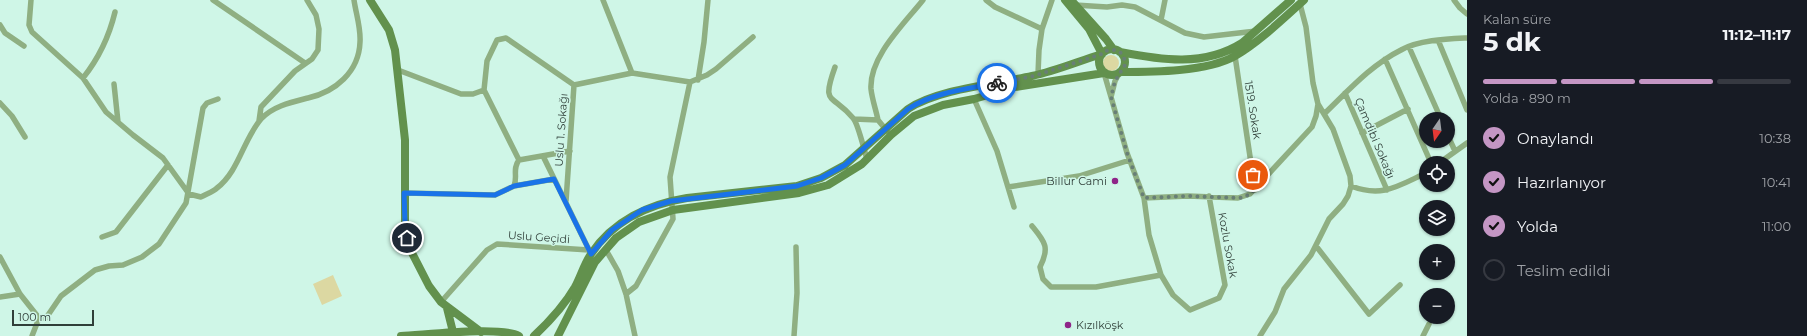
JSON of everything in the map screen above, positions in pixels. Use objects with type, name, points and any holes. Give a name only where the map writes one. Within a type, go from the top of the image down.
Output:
[{"type":"street","points":[[31,0],[29,25],[32,32],[83,78],[106,112],[163,158],[189,194],[201,197],[217,188],[235,167],[246,142],[259,123],[276,108],[321,95],[336,87],[348,75],[357,60],[360,42],[354,0]]},
{"type":"street","points":[[213,0],[306,63]]},
{"type":"street","points":[[259,123],[262,107],[295,71],[316,55],[319,44],[319,29],[316,15],[308,0]]},
{"type":"street","points":[[370,0],[389,30],[395,50],[405,140],[405,222],[412,253],[429,286],[444,305],[454,334]]},
{"type":"street","points":[[603,0],[632,73]]},
{"type":"street","points":[[698,80],[704,42],[708,0]]},
{"type":"street","points":[[888,132],[878,120],[871,89],[873,72],[880,56],[923,0]]},
{"type":"street","points":[[986,0],[995,7],[1042,30]]},
{"type":"street","points":[[1038,74],[1042,30],[1052,0]]},
{"type":"street","points":[[1065,0],[1089,29],[1102,54],[1100,58],[1100,66],[1104,73]]},
{"type":"street","points":[[1161,20],[1165,0]]},
{"type":"street","points":[[558,336],[595,262],[616,238],[639,222],[673,210],[800,193],[828,185],[862,164],[888,132],[918,102],[938,96],[1038,74],[1102,54],[1105,51],[1117,51],[1156,58],[1189,61],[1209,57],[1234,48],[1291,0]]},
{"type":"street","points":[[1454,0],[1467,14]]},
{"type":"street","points":[[1073,2],[1128,6],[1161,20],[1185,33],[1204,37],[1256,31]]},
{"type":"street","points":[[1073,2],[1125,61],[1123,69],[1115,81],[1111,97]]},
{"type":"street","points":[[534,336],[555,316],[575,287],[590,252],[612,230],[642,210],[671,201],[797,186],[821,178],[845,165],[864,148],[914,116],[943,105],[974,99],[1015,86],[1104,73],[1112,75],[1120,72],[1193,68],[1218,63],[1235,56],[1302,2],[1313,83],[1318,104],[1333,128],[1350,176],[1351,186],[1348,196],[1343,204],[1329,219],[1312,255],[1284,289],[1275,312],[1260,336]]},
{"type":"street","points":[[83,78],[101,51],[115,12]]},
{"type":"street","points":[[0,25],[5,32],[24,46]]},
{"type":"street","points":[[519,160],[484,90],[487,61],[495,43],[503,38],[509,39],[574,85]]},
{"type":"street","points":[[626,294],[636,286],[672,222],[673,210],[669,188],[670,172],[690,82],[698,80],[716,69],[753,38]]},
{"type":"street","points":[[1324,114],[1374,66],[1402,49],[1438,40],[1467,38]]},
{"type":"street","points":[[1438,40],[1467,110]]},
{"type":"street","points":[[1409,47],[1438,112]]},
{"type":"street","name":"1519. Sokak","points":[[1235,56],[1255,190]]},
{"type":"street","points":[[1385,59],[1428,156]]},
{"type":"street","points":[[835,67],[829,84],[829,95],[835,103],[854,119],[867,159]]},
{"type":"street","points":[[398,70],[462,94],[473,94],[484,90]]},
{"type":"street","name":"Uslu 1. Sokağı","points":[[566,202],[574,85],[632,73],[690,82]]},
{"type":"street","name":"Kozlu Sokak","points":[[1104,73],[1130,160],[1144,198],[1149,235],[1161,275],[1173,295],[1190,310],[1219,298],[1222,295],[1225,280],[1209,196]]},
{"type":"street","points":[[114,84],[118,122]]},
{"type":"street","name":"Çamdibi Sokağı","points":[[1345,93],[1387,190]]},
{"type":"street","points":[[39,318],[46,318],[61,296],[95,270],[109,266],[123,265],[142,257],[159,244],[186,203],[189,194],[202,111],[207,103],[218,99]]},
{"type":"street","points":[[974,99],[997,151],[1014,207]]},
{"type":"street","points":[[0,103],[12,116],[25,137]]},
{"type":"street","points":[[1144,198],[1209,196],[1245,197],[1255,190],[1312,127],[1318,104]]},
{"type":"street","points":[[1362,133],[1408,109]]},
{"type":"street","points":[[854,119],[878,120]]},
{"type":"street","points":[[1449,156],[1467,143]]},
{"type":"street","points":[[1453,148],[1455,152]]},
{"type":"street","points":[[514,186],[516,181],[514,168],[519,160],[570,151]]},
{"type":"street","points":[[543,156],[595,262]]},
{"type":"street","points":[[1008,186],[1079,176],[1130,160]]},
{"type":"street","points":[[102,237],[116,232],[168,165]]},
{"type":"street","points":[[1351,186],[1364,191],[1379,192],[1419,176]]},
{"type":"street","points":[[404,193],[495,195],[514,186],[554,179]]},
{"type":"street","points":[[1032,226],[1045,246],[1045,257],[1040,267],[1043,279],[1051,287],[1096,287],[1161,275]]},
{"type":"street","name":"Uslu Geçidi","points":[[444,305],[487,250],[497,244],[590,252]]},
{"type":"street","points":[[1316,246],[1369,314],[1400,285]]},
{"type":"street","points":[[794,336],[797,293],[796,247]]},
{"type":"street","points":[[606,250],[618,271],[626,294],[635,336]]},
{"type":"street","points":[[0,257],[20,294],[39,318]]},
{"type":"street","points":[[0,297],[20,294]]},
{"type":"street","points":[[444,305],[481,332]]},
{"type":"street","points":[[32,336],[39,318]]},
{"type":"street","points":[[1422,336],[1429,324]]},
{"type":"street","points":[[401,336],[481,332],[510,333],[519,336]]},
{"type":"shaded area","points":[[1111,55],[1117,57],[1119,63],[1117,69],[1111,71],[1105,69],[1103,63],[1105,57]]},
{"type":"shaded area","points":[[333,275],[342,296],[322,305],[313,284]]},
{"type":"way so far","points":[[997,83],[1034,76],[1102,54],[1105,51],[1118,51],[1124,57],[1125,65],[1115,81],[1111,97],[1127,153],[1144,198],[1188,196],[1245,197],[1255,190],[1253,175]]},
{"type":"place","name":"Billur Cami","points":[[1115,181]]},
{"type":"place","name":"Kızılköşk","points":[[1068,325]]},
{"type":"route","points":[[407,238],[404,193],[495,195],[509,190],[514,186],[554,179],[591,254],[612,230],[642,210],[671,201],[687,198],[797,186],[821,178],[845,165],[908,109],[918,102],[997,83]]}]
